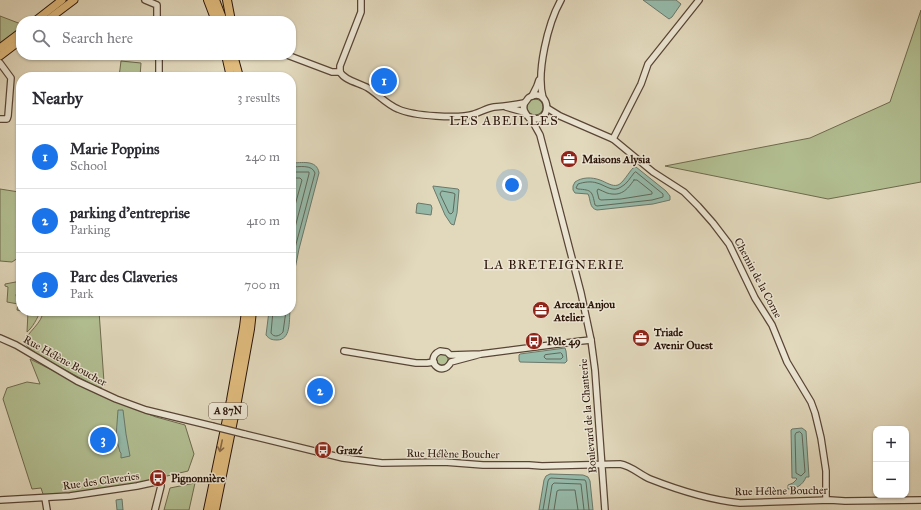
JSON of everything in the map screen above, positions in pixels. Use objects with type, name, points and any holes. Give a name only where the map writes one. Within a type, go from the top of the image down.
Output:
[{"type":"highway","points":[[208,0],[214,16]]},
{"type":"highway","points":[[215,0],[221,16]]},
{"type":"highway","points":[[227,0],[231,16]]},
{"type":"highway","points":[[227,60],[231,72]]},
{"type":"highway","points":[[235,60],[238,72]]},
{"type":"highway","points":[[239,60],[240,72]]},
{"type":"highway","name":"A 87N","points":[[208,510],[231,400],[245,316]]},
{"type":"highway","name":"A 87N","points":[[215,510],[238,401],[251,316]]},
{"type":"main road","points":[[41,16],[62,0]]},
{"type":"main road","points":[[53,16],[74,0]]},
{"type":"main road","points":[[0,48],[16,36]]},
{"type":"main road","points":[[0,56],[16,44]]},
{"type":"street","points":[[145,0],[157,5],[157,16]]},
{"type":"street","points":[[361,0],[361,12],[340,66],[340,72],[344,77],[364,86],[389,105],[407,113],[417,115],[463,116],[474,114],[488,108],[524,103]]},
{"type":"street","points":[[524,112],[524,103],[532,96],[541,74],[548,33],[554,14],[561,0]]},
{"type":"street","points":[[613,139],[641,84],[648,64],[698,0]]},
{"type":"street","points":[[296,58],[332,72],[340,72]]},
{"type":"street","points":[[159,60],[159,72]]},
{"type":"street","points":[[0,63],[11,78],[8,116],[7,119],[0,119]]},
{"type":"street","points":[[503,106],[524,112],[533,119],[538,119],[543,116],[547,108],[547,104],[543,98],[541,90],[541,74]]},
{"type":"street","points":[[532,96],[539,96],[543,98]]},
{"type":"street","name":"Chemin de la Corne","points":[[547,108],[560,116],[613,139],[653,172],[684,192],[708,217],[729,244],[756,298],[772,325],[787,362],[811,402],[815,412],[826,471],[826,500]]},
{"type":"street","name":"Chemin de la Corne","points":[[543,116],[560,116]]},
{"type":"street","name":"Boulevard de la Chanterie","points":[[540,135],[543,116]]},
{"type":"street","name":"Boulevard de la Chanterie","points":[[529,117],[540,135],[581,293],[591,340],[595,370],[606,510]]},
{"type":"street","name":"Rue Hélène Boucher","points":[[0,338],[16,345],[74,380],[116,399],[146,410],[343,458],[382,463],[444,462],[483,465],[542,466],[620,464],[628,465],[649,478],[709,498],[726,502],[921,500]]},
{"type":"street","points":[[450,354],[451,362],[449,366],[442,369],[437,368],[434,362],[434,357],[437,352],[440,351],[450,354],[480,354],[591,340]]},
{"type":"street","points":[[344,351],[427,364],[434,362]]},
{"type":"street","points":[[451,362],[480,354]]},
{"type":"street","name":"Rue des Claveries","points":[[0,500],[70,496],[160,481],[161,486],[155,510]]},
{"type":"street","points":[[45,498],[47,510]]},
{"type":"shaded area","points":[[921,10],[921,182],[828,199],[665,166],[810,138],[890,102]]},
{"type":"shaded area","points":[[0,16],[16,22],[16,31],[0,45]]},
{"type":"shaded area","points":[[121,61],[141,63],[140,72],[120,72]]},
{"type":"shaded area","points":[[535,99],[541,101],[543,107],[541,113],[535,115],[529,113],[527,107],[529,101]]},
{"type":"shaded area","points":[[0,189],[16,192],[16,259],[12,262],[0,261]]},
{"type":"shaded area","points":[[16,282],[16,304],[7,302],[8,287],[5,286],[5,284]]},
{"type":"shaded area","points":[[28,316],[38,316],[35,323],[27,332]]},
{"type":"shaded area","points":[[42,316],[99,316],[105,384],[103,386],[97,387],[58,366],[36,353],[24,343],[25,339]]},
{"type":"shaded area","points":[[440,353],[444,353],[448,359],[444,365],[440,365],[436,361],[436,357]]},
{"type":"shaded area","points":[[30,359],[109,399],[156,417],[185,425],[194,454],[188,471],[125,486],[44,497],[41,488],[32,489],[3,399],[7,388],[27,382],[40,384]]},
{"type":"shaded area","points":[[195,483],[189,510],[164,510],[170,488]]},
{"type":"water","points":[[643,0],[676,0],[681,4],[669,19]]},
{"type":"water","points":[[304,162],[315,166],[319,173],[296,264],[296,163]]},
{"type":"water","points":[[636,167],[666,191],[670,196],[670,200],[653,204],[597,210],[591,206],[588,194],[575,193],[573,190],[575,182],[587,178],[597,179],[609,184],[618,185],[633,168]]},
{"type":"water","points":[[433,186],[459,190],[457,213],[454,225],[451,224],[445,215]]},
{"type":"water","points":[[418,203],[431,205],[431,215],[416,213]]},
{"type":"water","points":[[268,316],[290,316],[289,325],[285,337],[277,340],[266,335]]},
{"type":"water","points":[[565,348],[567,361],[565,363],[520,362],[519,360],[520,354]]},
{"type":"water","points":[[118,410],[123,410],[130,456],[121,458],[116,437]]},
{"type":"water","points":[[802,428],[806,431],[809,477],[806,477],[799,486],[788,489],[788,485],[797,479],[792,478],[791,430]]},
{"type":"water","points":[[550,474],[583,475],[588,477],[590,481],[593,510],[539,510],[544,480],[546,476]]},
{"type":"water","points":[[122,499],[123,510],[117,510],[116,500]]},
{"type":"place","name":"Marie Poppins","points":[[384,81]]},
{"type":"place","name":"Maisons Alysia","points":[[569,159]]},
{"type":"place","name":"Arceau Anjou Atelier","points":[[541,310]]},
{"type":"place","name":"Triade Avenir Ouest","points":[[641,338]]},
{"type":"place","name":"Pôle 49","points":[[534,341]]},
{"type":"place","name":"parking d'entreprise","points":[[320,391]]},
{"type":"place","name":"Parc des Claveries","points":[[103,440]]},
{"type":"place","name":"Grazé","points":[[323,450]]},
{"type":"place","name":"Pignonnière","points":[[158,478]]},
{"type":"district","name":"LES ABEILLES","points":[[504,121]]},
{"type":"district","name":"LA BRETEIGNERIE","points":[[554,265]]}]
